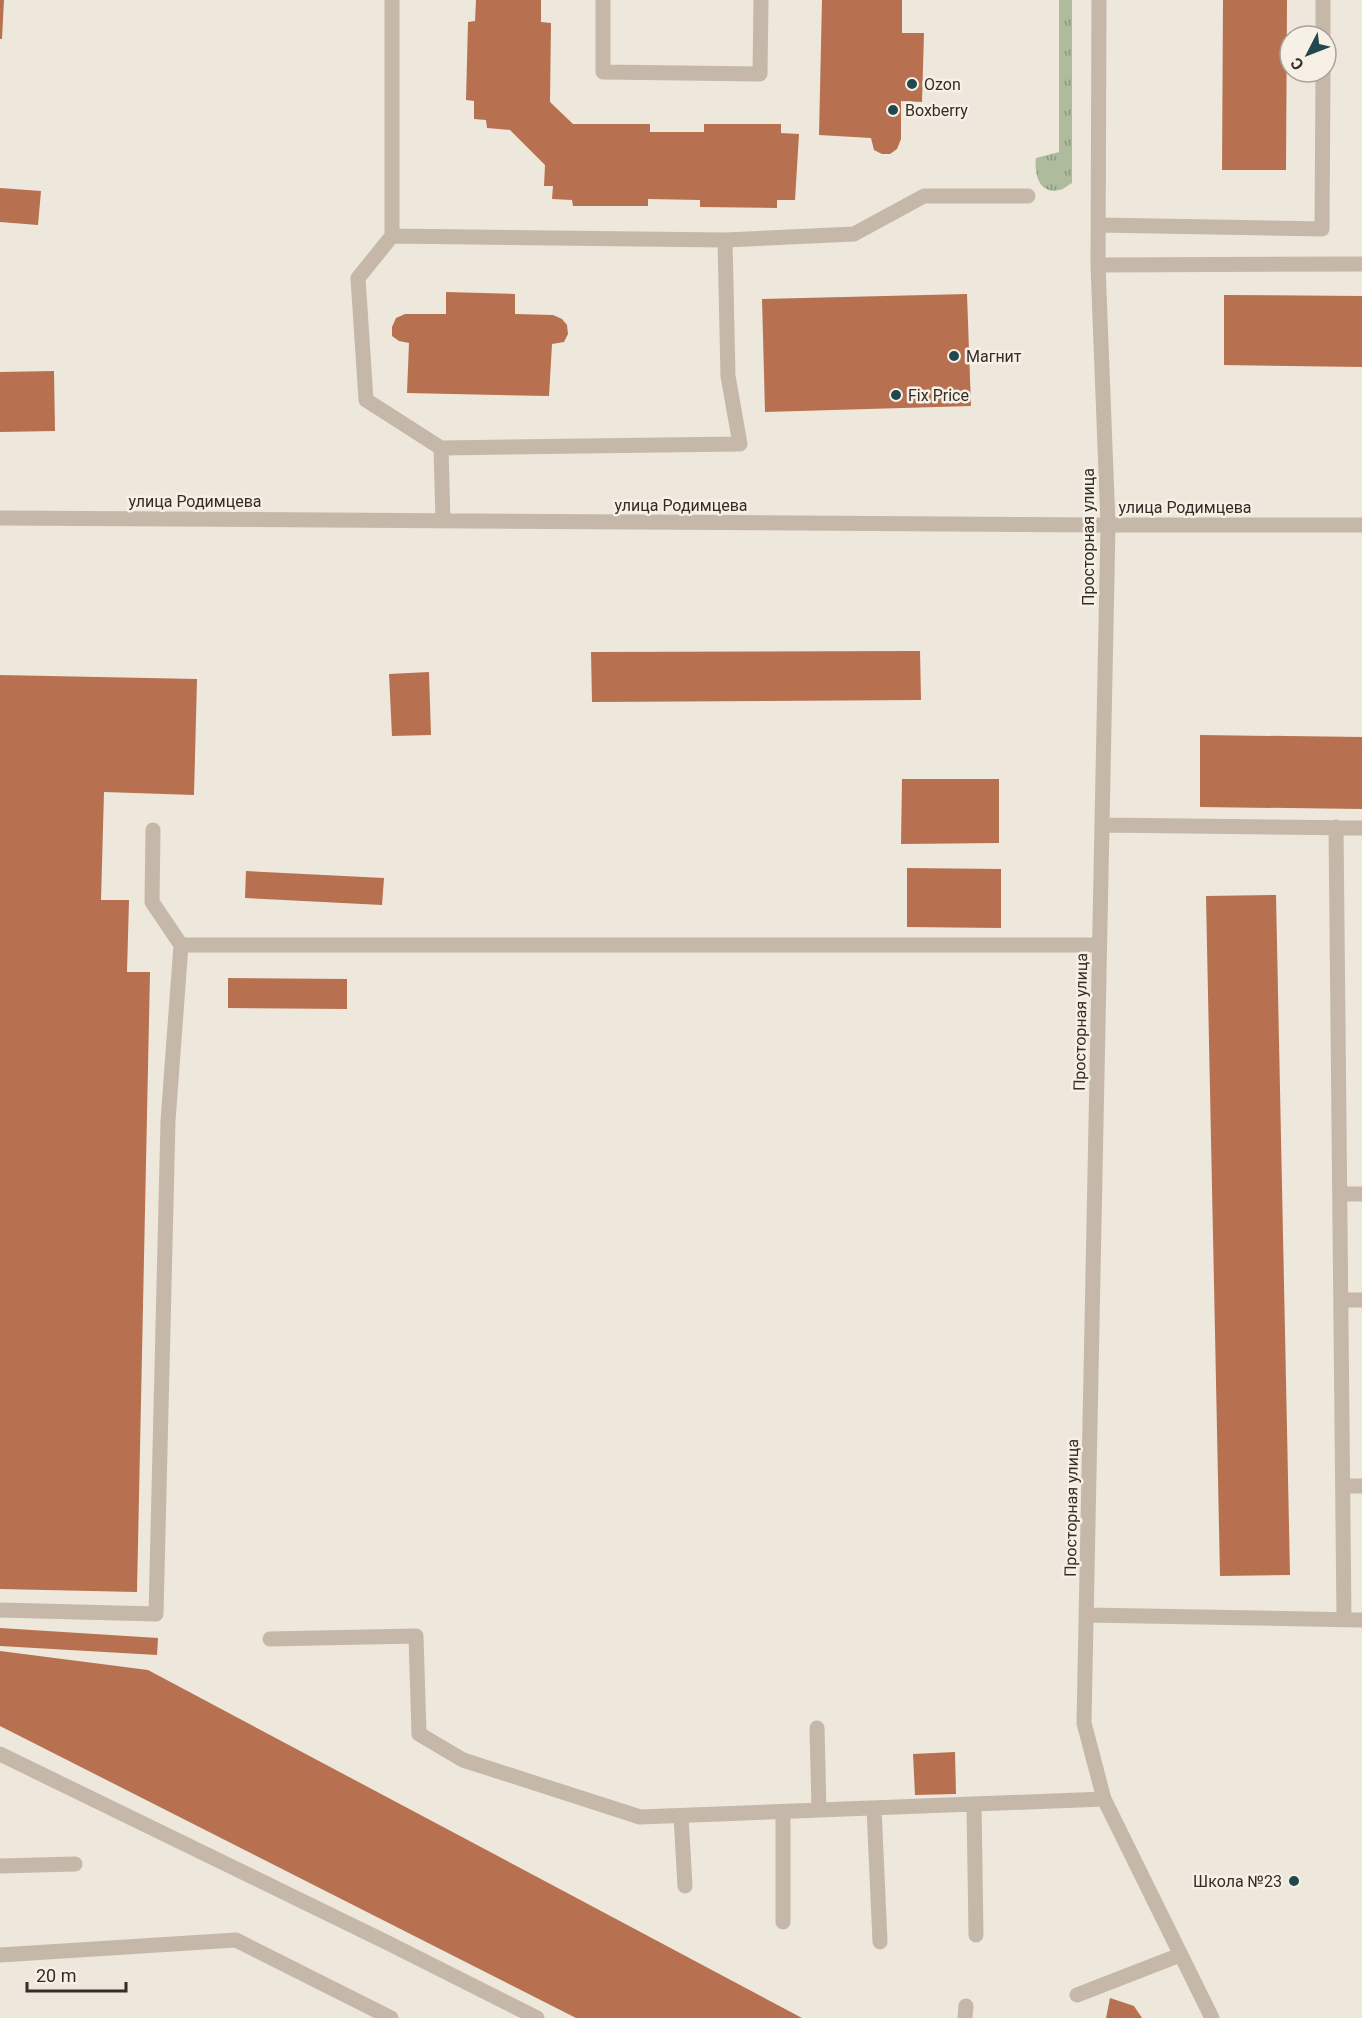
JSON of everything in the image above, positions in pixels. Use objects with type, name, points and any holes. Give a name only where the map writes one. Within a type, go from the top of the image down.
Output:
[{"type":"street","points":[[392,0],[392,236],[358,278],[366,400],[441,448],[740,444],[728,376],[725,240]]},
{"type":"street","points":[[603,0],[603,72],[760,74],[761,0]]},
{"type":"street","name":"Просторная улица","points":[[1099,0],[1098,265],[1108,525],[1084,1723],[1104,1799],[1212,2018]]},
{"type":"street","points":[[1323,0],[1323,24]]},
{"type":"street","points":[[1098,225],[1322,229],[1323,84]]},
{"type":"street","points":[[392,236],[725,240],[854,234],[924,196],[1028,196]]},
{"type":"street","points":[[1098,265],[1362,264]]},
{"type":"street","points":[[441,448],[443,521]]},
{"type":"street","name":"улица Родимцева","points":[[0,518],[1362,525]]},
{"type":"street","points":[[1102,825],[1362,828]]},
{"type":"street","points":[[1336,827],[1344,1620]]},
{"type":"street","points":[[0,1610],[156,1614],[168,1121],[181,945],[152,902],[153,830]]},
{"type":"street","points":[[181,945],[1099,945]]},
{"type":"street","points":[[1340,1194],[1362,1194]]},
{"type":"street","points":[[1341,1300],[1362,1300]]},
{"type":"street","points":[[1343,1486],[1362,1486]]},
{"type":"street","points":[[1086,1614],[1362,1620]]},
{"type":"street","points":[[270,1639],[416,1636],[419,1734],[463,1760],[640,1817],[1104,1799]]},
{"type":"street","points":[[817,1728],[819,1810]]},
{"type":"street","points":[[0,1754],[386,1941],[537,2018]]},
{"type":"street","points":[[974,1804],[976,1935]]},
{"type":"street","points":[[874,1808],[880,1942]]},
{"type":"street","points":[[783,1812],[783,1922]]},
{"type":"street","points":[[681,1816],[685,1886]]},
{"type":"street","points":[[0,1866],[75,1864]]},
{"type":"street","points":[[0,1955],[236,1940],[391,2018]]},
{"type":"street","points":[[1077,1995],[1180,1955]]},
{"type":"green space","points":[[1059,0],[1072,0],[1072,183],[1062,189],[1052,191],[1039,182],[1036,158],[1059,152]]},
{"type":"building","points":[[0,0],[4,0],[2,39],[0,39]]},
{"type":"building","points":[[476,0],[541,0],[541,22],[551,23],[550,102],[573,124],[650,124],[650,132],[704,132],[704,124],[781,124],[781,133],[799,134],[795,200],[777,200],[777,208],[700,207],[700,200],[648,199],[648,206],[573,206],[572,200],[552,199],[553,186],[544,186],[545,165],[510,130],[487,128],[486,120],[474,119],[474,101],[466,100],[468,22],[475,21]]},
{"type":"building","points":[[822,0],[902,0],[902,33],[924,33],[922,102],[901,101],[901,139],[897,149],[890,154],[882,154],[874,150],[871,138],[819,135]]},
{"type":"building","points":[[1223,0],[1287,0],[1287,24],[1278,24],[1278,84],[1287,84],[1286,170],[1222,170]]},
{"type":"building","points":[[0,188],[41,191],[38,225],[0,222]]},
{"type":"building","points":[[446,292],[515,294],[515,314],[553,315],[562,319],[567,325],[568,334],[564,342],[552,344],[549,396],[407,393],[409,343],[399,341],[392,336],[392,327],[396,318],[405,314],[446,314]]},
{"type":"building","points":[[967,294],[971,406],[765,412],[762,299]]},
{"type":"building","points":[[1224,295],[1362,296],[1362,367],[1224,365]]},
{"type":"building","points":[[54,371],[55,431],[0,432],[0,372]]},
{"type":"building","points":[[920,651],[921,700],[592,702],[591,652]]},
{"type":"building","points":[[429,672],[431,735],[392,736],[389,674]]},
{"type":"building","points":[[0,675],[197,679],[194,795],[104,792],[101,900],[129,900],[127,972],[150,972],[137,1592],[0,1589]]},
{"type":"building","points":[[1200,735],[1362,737],[1362,809],[1200,807]]},
{"type":"building","points":[[902,779],[999,779],[999,843],[901,844]]},
{"type":"building","points":[[907,868],[1001,869],[1001,928],[907,927]]},
{"type":"building","points":[[246,871],[384,878],[382,905],[245,898]]},
{"type":"building","points":[[1276,895],[1290,1575],[1220,1576],[1206,896]]},
{"type":"building","points":[[228,978],[347,979],[347,1009],[228,1008]]},
{"type":"building","points":[[0,1628],[158,1638],[157,1655],[0,1646]]},
{"type":"building","points":[[0,1651],[148,1670],[802,2018],[576,2018],[0,1726]]},
{"type":"building","points":[[955,1752],[956,1794],[915,1795],[913,1754]]},
{"type":"building","points":[[1110,1998],[1134,2006],[1142,2018],[1106,2018]]},
{"type":"place","name":"Ozon","points":[[912,84]]},
{"type":"place","name":"Boxberry","points":[[893,110]]},
{"type":"place","name":"Магнит","points":[[954,356]]},
{"type":"place","name":"Fix Price","points":[[896,395]]},
{"type":"place","name":"Школа №23","points":[[1294,1881]]}]
